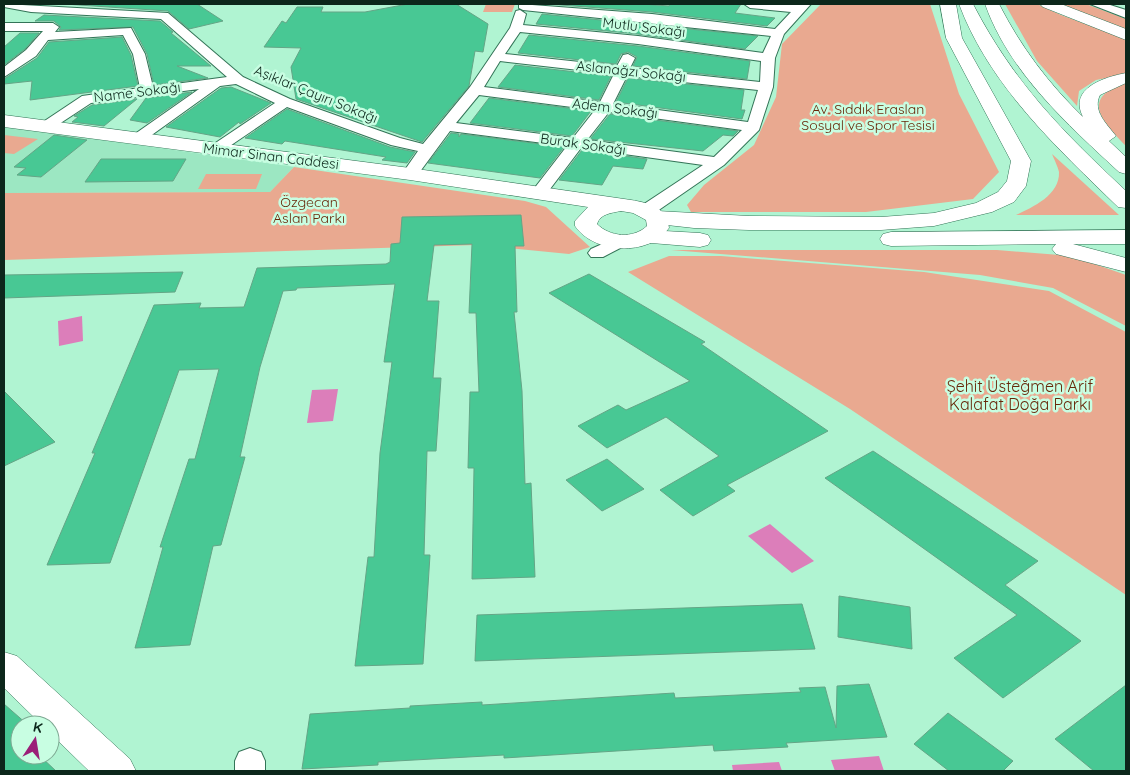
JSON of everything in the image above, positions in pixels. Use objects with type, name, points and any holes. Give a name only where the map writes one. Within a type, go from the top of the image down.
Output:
[{"type":"main road","points":[[905,223],[969,212],[1008,197],[1020,175],[1021,161],[954,38],[948,4]]},
{"type":"main road","points":[[966,4],[976,29],[1009,82],[1060,141],[1126,202]]},
{"type":"main road","points":[[992,4],[1016,52],[1065,108],[1126,168]]},
{"type":"main road","points":[[1048,4],[1126,35]]},
{"type":"main road","points":[[1126,78],[1096,88],[1089,97],[1087,105],[1097,126],[1126,160]]},
{"type":"main road","name":"Mimar Sinan Caddesi","points":[[4,121],[410,174],[621,206],[650,222]]},
{"type":"main road","name":"Mimar Sinan Caddesi","points":[[538,194],[557,204],[597,236],[620,241]]},
{"type":"main road","points":[[590,231],[586,226],[588,216],[601,208],[621,206]]},
{"type":"main road","points":[[650,222],[694,240],[1126,237]]},
{"type":"main road","points":[[620,241],[650,222],[905,223],[1007,226],[1126,223]]},
{"type":"main road","points":[[875,239],[987,241],[1047,245],[1126,265]]},
{"type":"main road","points":[[4,666],[116,771]]},
{"type":"street","name":"Aşıklar Çayırı Sokağı","points":[[7,4],[31,8],[164,16],[238,80],[285,102],[396,142],[426,149]]},
{"type":"street","points":[[538,194],[579,143],[604,107],[622,69],[659,4]]},
{"type":"street","points":[[750,4],[803,7]]},
{"type":"street","points":[[1096,4],[1126,14]]},
{"type":"street","points":[[410,174],[426,149],[475,90],[516,28],[523,5],[778,33]]},
{"type":"street","points":[[650,222],[718,162],[754,126],[766,87],[768,58],[778,33],[803,7]]},
{"type":"street","points":[[4,27],[49,32],[127,31],[139,54],[147,90]]},
{"type":"street","name":"Mutlu Sokağı","points":[[516,28],[638,40],[768,58]]},
{"type":"street","points":[[4,73],[31,53],[49,32]]},
{"type":"street","points":[[13,53],[31,53]]},
{"type":"street","name":"Aslanağzı Sokağı","points":[[496,57],[622,69],[766,87]]},
{"type":"street","name":"Name Sokağı","points":[[45,127],[87,99],[238,80]]},
{"type":"street","points":[[137,139],[217,82]]},
{"type":"street","name":"Adem Sokağı","points":[[475,90],[754,126]]},
{"type":"street","points":[[216,149],[285,102]]},
{"type":"street","name":"Burak Sokağı","points":[[447,126],[718,162]]},
{"type":"street","points":[[597,253],[620,241]]},
{"type":"shaded area","points":[[4,126],[294,167],[270,192],[4,193]]},
{"type":"shaded area","points":[[82,316],[83,341],[59,346],[58,321]]},
{"type":"shaded area","points":[[338,389],[333,421],[307,423],[312,390]]},
{"type":"shaded area","points":[[770,524],[814,561],[792,573],[748,536]]},
{"type":"shaded area","points":[[879,756],[884,771],[835,771],[831,760]]},
{"type":"shaded area","points":[[779,762],[782,771],[733,771],[732,765]]},
{"type":"green space","points":[[486,4],[515,4],[512,12],[483,12]]},
{"type":"green space","name":"Av. Sıddık Eraslan Sosyal ve Spor Tesisi","points":[[821,4],[930,4],[959,94],[999,172],[973,199],[866,212],[691,212],[687,205],[704,185],[754,145],[776,97],[782,44]]},
{"type":"green space","points":[[1005,4],[1037,4],[1126,39],[1126,74],[1096,80],[1079,91],[1077,106],[1037,61]]},
{"type":"green space","points":[[1056,4],[1086,4],[1126,19],[1126,31]]},
{"type":"green space","points":[[1126,83],[1126,146],[1104,119],[1099,103],[1103,96],[1112,89]]},
{"type":"green space","points":[[4,135],[38,139],[14,154],[4,153]]},
{"type":"green space","points":[[1052,154],[1119,215],[1016,215],[1044,199],[1055,187],[1059,172]]},
{"type":"green space","name":"Özgecan Aslan Parkı","points":[[294,167],[525,201],[546,207],[590,247],[569,254],[476,245],[4,260],[4,193],[270,192]]},
{"type":"green space","points":[[206,174],[262,174],[256,189],[198,189]]},
{"type":"green space","points":[[671,250],[997,250],[1072,256],[1126,275],[1126,326],[1053,288],[980,275]]},
{"type":"green space","name":"Şehit Üsteğmen Arif Kalafat Doğa Parkı","points":[[669,256],[721,256],[924,272],[1049,291],[1126,332],[1126,595],[850,409],[628,272]]},
{"type":"building","points":[[64,4],[197,4],[223,21],[189,29],[168,11]]},
{"type":"building","points":[[408,4],[456,4],[488,24],[483,52],[475,51],[469,86],[422,142],[296,99],[291,67],[301,48],[264,47],[282,21],[286,23],[297,7],[323,7],[321,12],[365,12]]},
{"type":"building","points":[[548,4],[642,4],[669,6],[670,4],[741,4],[735,13],[775,18],[767,26],[652,12]]},
{"type":"building","points":[[542,14],[758,36],[745,49],[638,34],[536,24]]},
{"type":"building","points":[[44,15],[160,21],[173,32],[171,33],[211,66],[177,66],[208,78],[154,85],[147,54],[133,27],[59,30],[61,27],[54,21],[35,21]]},
{"type":"building","points":[[20,33],[39,33],[25,49],[4,65],[4,47]]},
{"type":"building","points":[[529,35],[638,46],[750,61],[747,79],[633,66],[637,57],[628,52],[621,54],[616,64],[518,53]]},
{"type":"building","points":[[122,37],[131,55],[138,86],[30,100],[32,81],[4,84],[4,79],[37,58],[49,42]]},
{"type":"building","points":[[515,65],[611,76],[599,100],[498,87]]},
{"type":"building","points":[[628,78],[744,90],[741,110],[745,110],[742,119],[616,102]]},
{"type":"building","points":[[231,87],[271,103],[240,124],[239,122],[220,137],[166,127],[221,88]]},
{"type":"building","points":[[192,92],[147,123],[130,120],[146,98]]},
{"type":"building","points":[[489,98],[591,111],[572,136],[470,123]]},
{"type":"building","points":[[137,99],[104,126],[72,122],[78,117],[74,116],[92,105]]},
{"type":"building","points":[[287,109],[390,147],[415,152],[407,163],[382,160],[386,157],[285,141],[282,144],[245,138]]},
{"type":"building","points":[[610,114],[738,131],[733,136],[723,135],[703,151],[590,139]]},
{"type":"building","points":[[451,133],[459,134],[459,137],[461,134],[564,147],[540,178],[428,163]]},
{"type":"building","points":[[54,135],[87,140],[41,177],[17,175],[26,168],[14,167]]},
{"type":"building","points":[[582,150],[647,159],[643,169],[613,166],[602,185],[559,180]]},
{"type":"building","points":[[101,159],[186,159],[173,181],[85,182]]},
{"type":"building","points":[[521,215],[524,246],[515,246],[517,312],[514,312],[522,391],[525,484],[531,483],[535,577],[472,579],[474,468],[468,468],[470,392],[479,392],[476,313],[469,313],[472,244],[434,245],[427,301],[439,301],[433,378],[441,378],[436,451],[427,451],[424,555],[430,555],[423,664],[355,666],[368,557],[374,557],[380,453],[392,362],[384,362],[395,284],[297,288],[296,290],[283,291],[260,367],[240,457],[245,457],[221,545],[213,546],[190,645],[135,648],[163,547],[160,547],[189,459],[195,459],[219,369],[179,370],[110,563],[47,565],[95,453],[92,453],[154,305],[201,303],[199,308],[244,307],[257,268],[386,264],[390,262],[391,244],[400,243],[402,217]]},
{"type":"building","points":[[183,272],[175,292],[4,298],[4,275]]},
{"type":"building","points":[[589,274],[705,342],[701,344],[828,431],[727,485],[735,491],[693,516],[660,490],[719,456],[666,417],[607,448],[578,426],[618,405],[626,410],[690,381],[549,293]]},
{"type":"building","points":[[4,391],[55,442],[4,466]]},
{"type":"building","points":[[873,451],[1038,561],[1005,585],[1081,641],[1003,698],[954,658],[1017,615],[825,478]]},
{"type":"building","points":[[607,459],[644,489],[602,511],[566,480]]},
{"type":"building","points":[[839,596],[910,607],[912,649],[838,637]]},
{"type":"building","points":[[802,604],[815,649],[475,661],[477,615]]},
{"type":"building","points":[[869,684],[887,737],[786,743],[788,747],[714,751],[713,745],[504,758],[504,755],[378,762],[378,765],[302,769],[310,714],[410,708],[410,706],[482,702],[482,705],[674,693],[675,698],[801,692],[799,688],[825,687],[836,728],[837,686]]},
{"type":"building","points":[[1126,685],[1126,771],[1094,771],[1055,739]]},
{"type":"building","points":[[4,704],[17,715],[10,715],[10,765],[50,765],[56,771],[4,771]]},
{"type":"building","points":[[948,713],[1013,761],[1003,771],[949,771],[914,744]]}]
